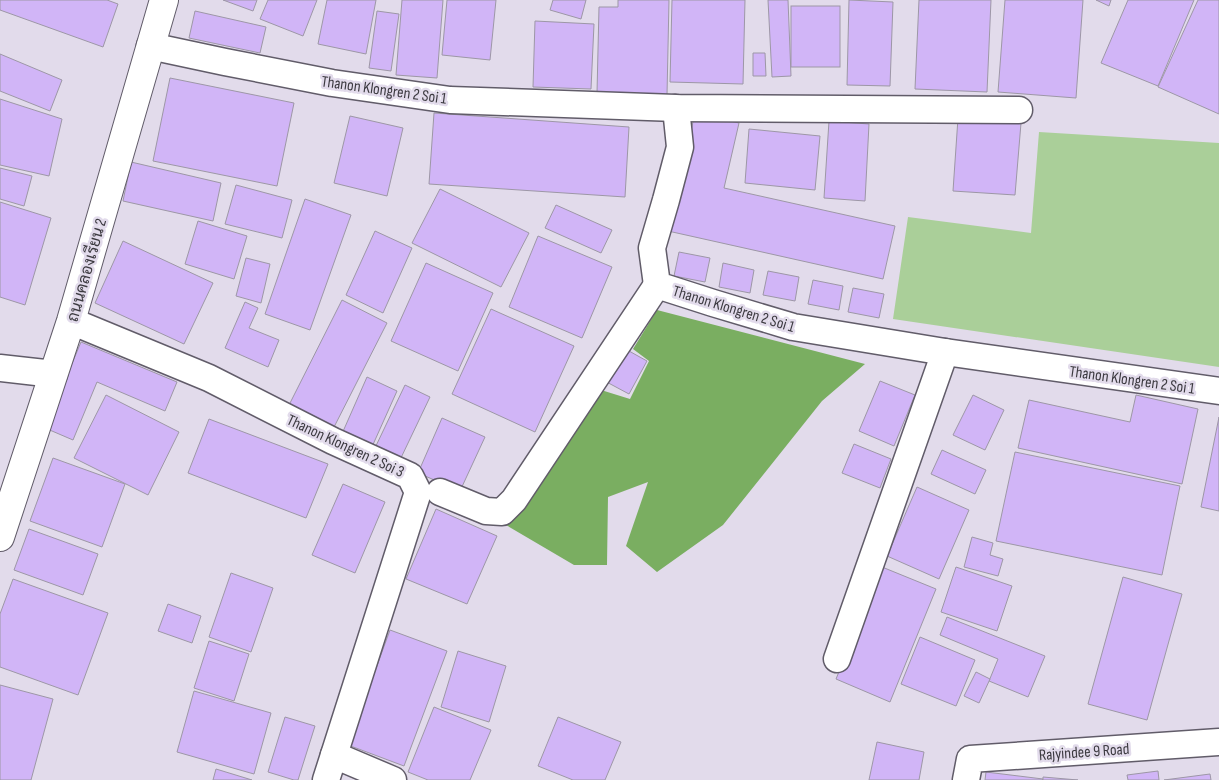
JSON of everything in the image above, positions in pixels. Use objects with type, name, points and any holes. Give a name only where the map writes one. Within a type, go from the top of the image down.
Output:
[{"type":"street","name":"ถนนคลองเรียน 2","points":[[0,537],[71,321],[164,0]]},
{"type":"street","name":"Thanon Klongren 2 Soi 1","points":[[150,46],[332,83],[450,100],[676,108],[680,147],[652,248],[657,285],[793,327],[944,352],[1219,391]]},
{"type":"street","points":[[676,108],[1019,110]]},
{"type":"street","points":[[440,492],[486,511],[502,512],[514,500],[657,285]]},
{"type":"street","name":"Thanon Klongren 2 Soi 3","points":[[71,321],[209,378],[333,441],[410,476],[418,492],[326,780]]},
{"type":"street","points":[[837,660],[944,352]]},
{"type":"street","points":[[0,368],[54,374]]},
{"type":"street","name":"Rajyindee 9 Road","points":[[966,780],[970,759],[1219,742]]},
{"type":"street","points":[[334,755],[393,780]]},
{"type":"green space","points":[[1039,132],[1219,143],[1219,367],[893,319],[908,217],[1031,233]]},
{"type":"green space","points":[[657,310],[865,364],[822,401],[723,525],[657,572],[626,546],[648,482],[608,497],[607,565],[574,565],[506,525],[601,390],[630,399],[649,361],[633,349]]},
{"type":"building","points":[[0,0],[107,0],[118,4],[103,47],[0,10]]},
{"type":"building","points":[[223,0],[257,0],[253,11]]},
{"type":"building","points":[[268,0],[317,0],[303,36],[260,19]]},
{"type":"building","points":[[327,0],[376,0],[366,54],[318,44]]},
{"type":"building","points":[[402,0],[443,0],[437,78],[396,75]]},
{"type":"building","points":[[447,0],[496,0],[490,60],[442,55]]},
{"type":"building","points":[[553,0],[586,0],[581,19],[550,10]]},
{"type":"building","points":[[618,0],[669,0],[667,95],[597,93],[599,7],[618,7]]},
{"type":"building","points":[[672,0],[745,0],[743,84],[670,82]]},
{"type":"building","points":[[768,0],[788,0],[791,76],[772,77]]},
{"type":"building","points":[[849,0],[893,2],[890,86],[847,85]]},
{"type":"building","points":[[919,0],[991,0],[987,92],[915,89]]},
{"type":"building","points":[[1005,0],[1083,0],[1076,98],[998,92]]},
{"type":"building","points":[[1096,0],[1111,0],[1109,6]]},
{"type":"building","points":[[1128,0],[1194,0],[1158,86],[1101,63]]},
{"type":"building","points":[[1198,0],[1219,0],[1219,114],[1158,87]]},
{"type":"building","points":[[791,6],[840,6],[840,67],[791,67]]},
{"type":"building","points":[[195,11],[266,27],[260,53],[189,38]]},
{"type":"building","points":[[377,11],[399,14],[391,71],[369,68]]},
{"type":"building","points":[[535,21],[594,24],[591,89],[533,87]]},
{"type":"building","points":[[753,53],[765,53],[766,76],[753,76]]},
{"type":"building","points":[[0,54],[62,80],[50,111],[0,91]]},
{"type":"building","points":[[170,78],[294,103],[277,186],[153,161]]},
{"type":"building","points":[[0,99],[62,119],[49,176],[0,165]]},
{"type":"building","points":[[434,113],[629,127],[625,197],[429,184]]},
{"type":"building","points":[[695,113],[739,123],[724,188],[895,226],[883,279],[668,231]]},
{"type":"building","points":[[350,116],[403,128],[387,196],[334,183]]},
{"type":"building","points":[[958,118],[1021,123],[1015,195],[953,191]]},
{"type":"building","points":[[829,121],[869,124],[865,201],[824,198]]},
{"type":"building","points":[[749,129],[820,136],[815,190],[745,183]]},
{"type":"building","points":[[131,162],[221,183],[213,221],[123,201]]},
{"type":"building","points":[[0,168],[32,176],[24,206],[0,199]]},
{"type":"building","points":[[236,185],[292,200],[282,238],[225,224]]},
{"type":"building","points":[[440,189],[529,233],[501,287],[412,243]]},
{"type":"building","points":[[305,199],[351,215],[310,330],[265,314]]},
{"type":"building","points":[[0,202],[51,218],[25,305],[0,297]]},
{"type":"building","points":[[556,205],[612,230],[601,253],[545,228]]},
{"type":"building","points":[[198,221],[247,236],[234,279],[185,264]]},
{"type":"building","points":[[375,231],[412,248],[383,313],[346,295]]},
{"type":"building","points":[[538,236],[612,267],[582,338],[509,307]]},
{"type":"building","points":[[123,241],[213,283],[184,344],[95,303]]},
{"type":"building","points":[[679,252],[710,258],[705,282],[674,276]]},
{"type":"building","points":[[246,258],[270,264],[261,303],[236,296]]},
{"type":"building","points":[[426,263],[493,293],[458,371],[391,341]]},
{"type":"building","points":[[723,263],[754,270],[750,293],[719,287]]},
{"type":"building","points":[[768,271],[799,277],[795,301],[763,295]]},
{"type":"building","points":[[813,280],[843,286],[839,310],[808,304]]},
{"type":"building","points":[[853,288],[884,294],[879,318],[848,312]]},
{"type":"building","points":[[342,300],[387,323],[331,433],[286,411]]},
{"type":"building","points":[[245,302],[258,308],[249,328],[279,340],[268,367],[225,348]]},
{"type":"building","points":[[491,309],[574,346],[535,432],[452,394]]},
{"type":"building","points":[[81,342],[177,382],[165,411],[97,382],[73,440],[45,428]]},
{"type":"building","points":[[620,346],[647,361],[629,394],[601,379]]},
{"type":"building","points":[[367,377],[397,391],[371,449],[341,436]]},
{"type":"building","points":[[880,381],[915,395],[894,446],[859,431]]},
{"type":"building","points":[[405,385],[430,397],[399,462],[374,450]]},
{"type":"building","points":[[106,395],[179,432],[148,495],[74,458]]},
{"type":"building","points":[[973,395],[1004,410],[985,450],[953,435]]},
{"type":"building","points":[[1136,395],[1198,409],[1182,484],[1018,448],[1029,400],[1130,422]]},
{"type":"building","points":[[1219,417],[1219,511],[1201,507]]},
{"type":"building","points":[[442,418],[485,437],[460,491],[418,473]]},
{"type":"building","points":[[209,419],[328,464],[306,518],[188,473]]},
{"type":"building","points":[[854,444],[891,459],[880,488],[842,473]]},
{"type":"building","points":[[942,450],[986,470],[975,494],[931,474]]},
{"type":"building","points":[[1015,452],[1180,486],[1162,575],[996,541]]},
{"type":"building","points":[[53,458],[125,484],[102,547],[30,521]]},
{"type":"building","points":[[343,484],[385,502],[355,573],[312,555]]},
{"type":"building","points":[[917,487],[969,510],[939,579],[887,556]]},
{"type":"building","points":[[436,509],[497,536],[467,604],[406,579]]},
{"type":"building","points":[[29,529],[98,554],[83,595],[14,570]]},
{"type":"building","points":[[972,537],[993,543],[990,555],[1003,559],[998,576],[964,567]]},
{"type":"building","points":[[882,567],[936,589],[890,702],[836,679]]},
{"type":"building","points":[[956,567],[1012,586],[997,631],[941,612]]},
{"type":"building","points":[[231,573],[273,588],[251,652],[209,637]]},
{"type":"building","points":[[1123,577],[1182,594],[1147,720],[1088,704]]},
{"type":"building","points":[[13,579],[108,613],[78,695],[0,667],[0,614]]},
{"type":"building","points":[[168,604],[201,616],[192,643],[158,631]]},
{"type":"building","points":[[947,617],[1045,656],[1028,697],[989,681],[998,659],[940,635]]},
{"type":"building","points":[[390,630],[447,651],[404,766],[348,745]]},
{"type":"building","points":[[920,637],[975,660],[956,706],[901,684]]},
{"type":"building","points":[[209,641],[249,654],[234,701],[194,688]]},
{"type":"building","points":[[458,651],[506,666],[489,722],[441,707]]},
{"type":"building","points":[[976,672],[990,679],[979,703],[964,696]]},
{"type":"building","points":[[0,685],[53,699],[31,780],[0,780]]},
{"type":"building","points":[[194,691],[271,713],[254,774],[177,752]]},
{"type":"building","points":[[434,707],[491,730],[470,780],[428,780],[408,772]]},
{"type":"building","points":[[285,717],[315,726],[298,780],[268,772]]},
{"type":"building","points":[[558,717],[621,742],[605,780],[573,780],[538,766]]},
{"type":"building","points":[[877,742],[924,752],[919,780],[869,780]]},
{"type":"building","points":[[216,769],[252,780],[213,780]]},
{"type":"building","points":[[1158,771],[1159,780],[1128,780],[1127,775]]},
{"type":"building","points":[[986,772],[1043,779],[985,780]]},
{"type":"building","points":[[1210,774],[1211,780],[1164,780]]},
{"type":"building","points":[[1043,777],[1078,780],[1043,780]]}]
